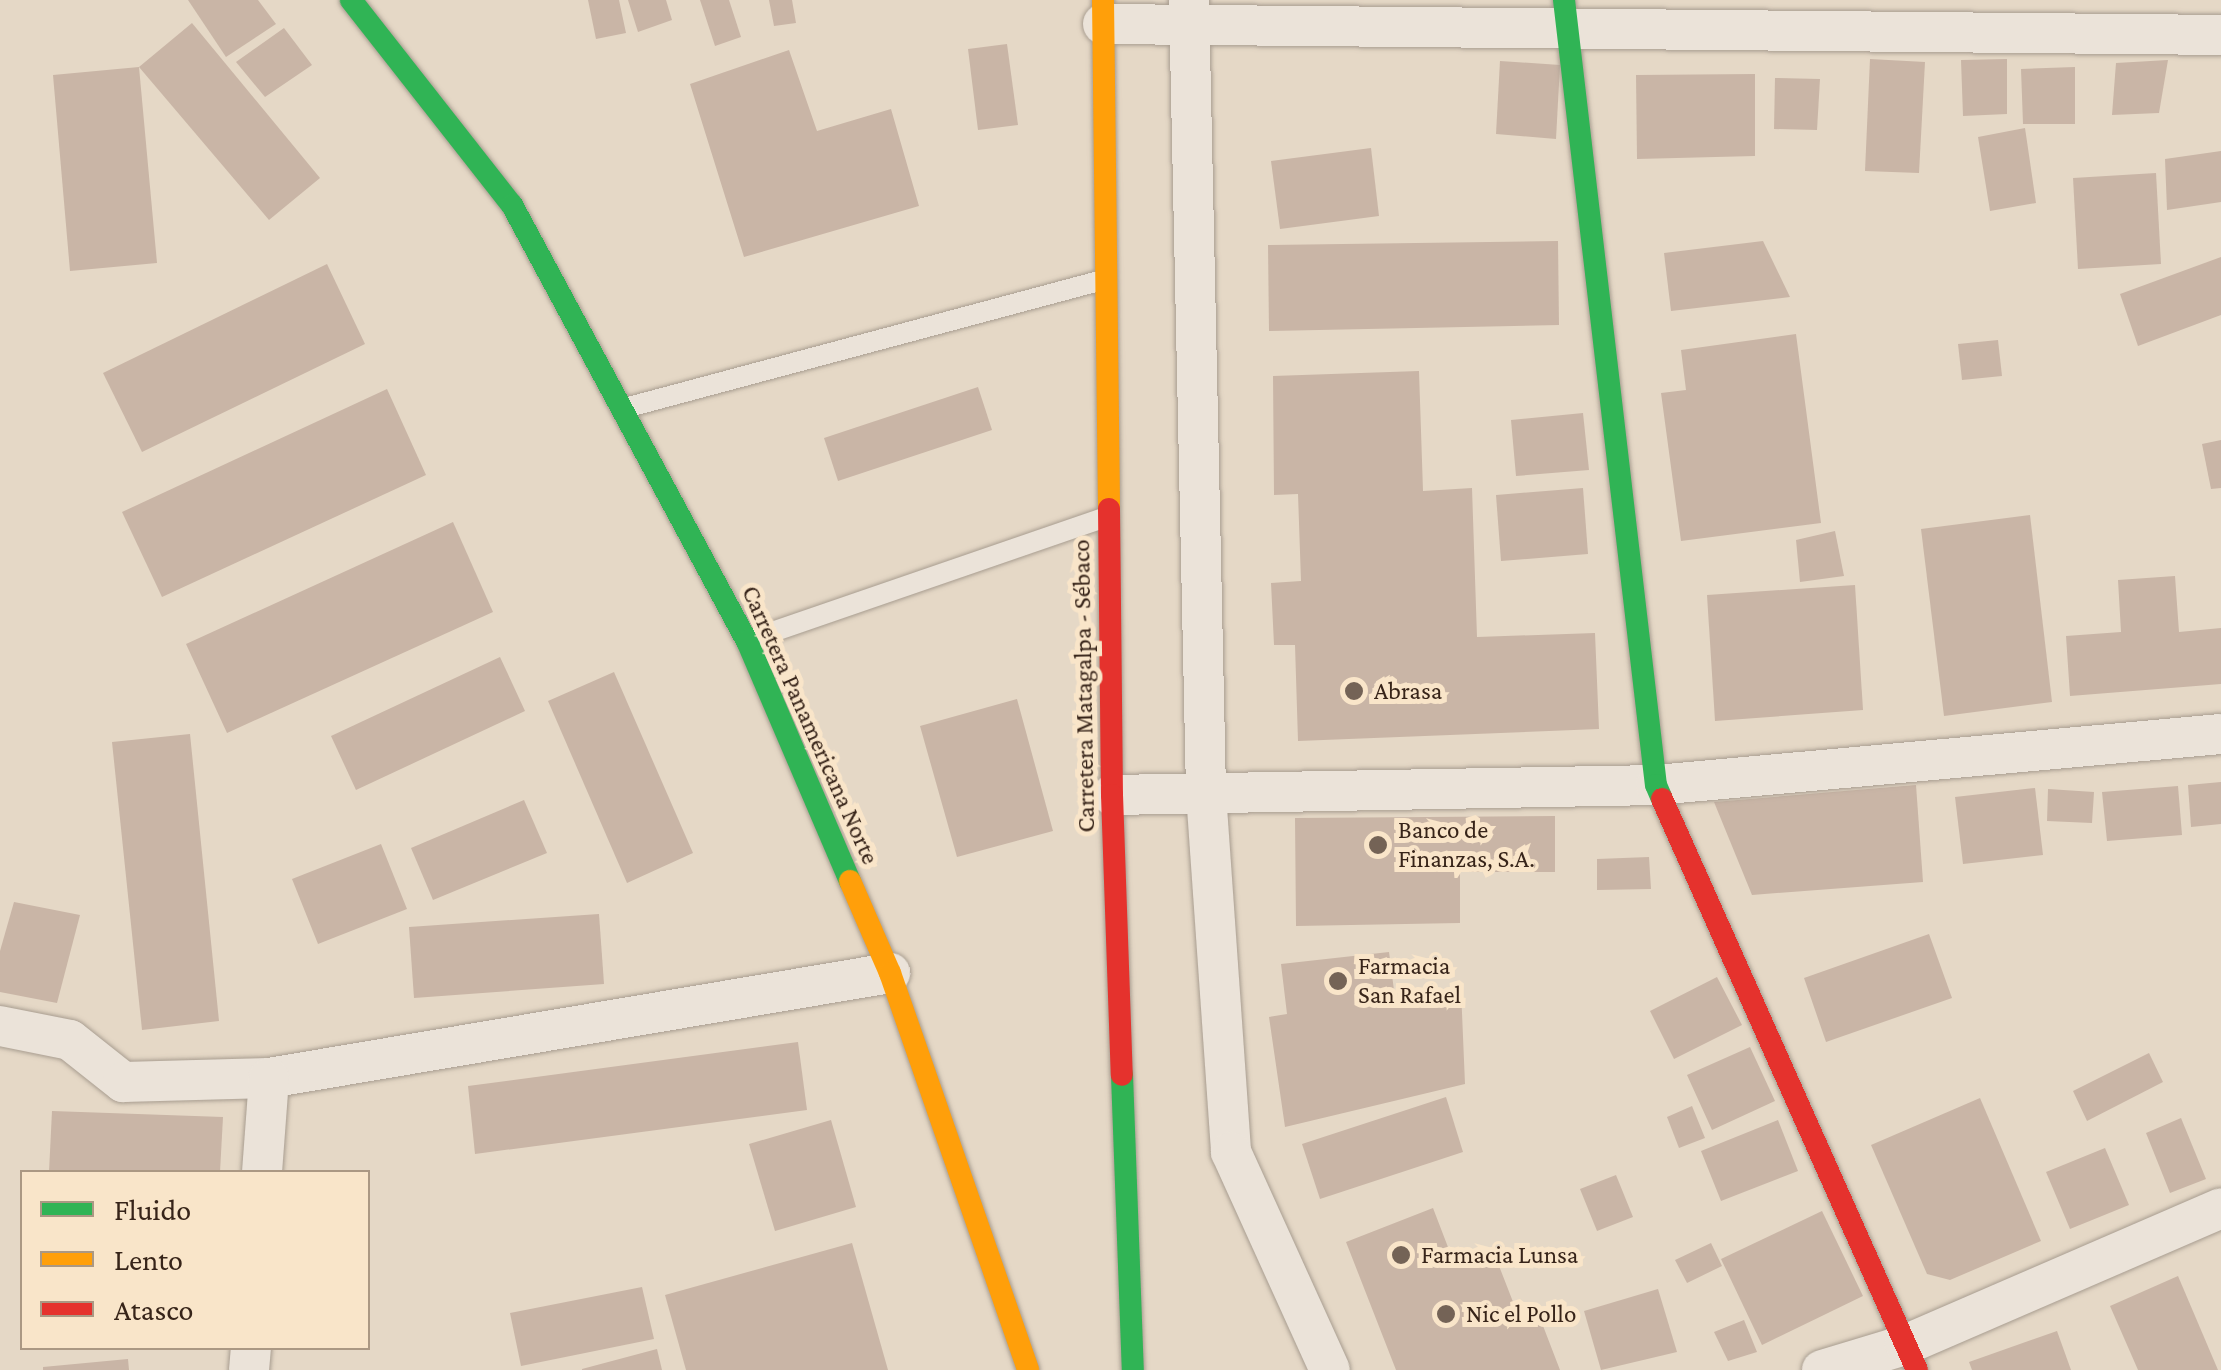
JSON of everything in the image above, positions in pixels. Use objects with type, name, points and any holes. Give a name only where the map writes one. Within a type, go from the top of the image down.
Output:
[{"type":"main road","name":"Carretera Panamericana Norte","points":[[351,0],[512,205],[747,641],[890,973],[1028,1370]]},
{"type":"main road","name":"Carretera Matagalpa - Sébaco","points":[[1103,12],[1112,796],[1133,1370]]},
{"type":"main road","points":[[1565,15],[1656,785],[1911,1357]]},
{"type":"street","points":[[1103,12],[1565,15],[2221,34]]},
{"type":"street","points":[[1190,12],[1206,793],[1231,1152],[1330,1370]]},
{"type":"street","points":[[1112,796],[1656,785],[2221,734]]},
{"type":"street","points":[[0,1026],[70,1040],[124,1082],[269,1078],[890,973]]},
{"type":"street","points":[[262,1170],[269,1078]]},
{"type":"street","points":[[1822,1370],[1911,1357],[2221,1208]]},
{"type":"lane","points":[[622,409],[1106,280]]},
{"type":"lane","points":[[747,641],[1109,517]]},
{"type":"building","points":[[188,0],[258,0],[276,24],[226,57]]},
{"type":"building","points":[[588,0],[619,0],[626,33],[596,39]]},
{"type":"building","points":[[628,0],[666,0],[672,20],[638,32]]},
{"type":"building","points":[[700,0],[729,0],[741,37],[715,46]]},
{"type":"building","points":[[769,0],[792,0],[796,23],[774,26]]},
{"type":"building","points":[[192,23],[320,178],[269,220],[139,67]]},
{"type":"building","points":[[284,28],[312,65],[265,97],[236,62]]},
{"type":"building","points":[[1007,44],[1018,125],[978,130],[968,49]]},
{"type":"building","points":[[789,50],[817,131],[891,109],[919,206],[744,257],[690,84]]},
{"type":"building","points":[[1870,59],[1925,62],[1919,173],[1865,171]]},
{"type":"building","points":[[2007,59],[2007,114],[1963,116],[1961,60]]},
{"type":"building","points":[[2168,60],[2159,113],[2112,115],[2116,63]]},
{"type":"building","points":[[1500,61],[1560,65],[1556,139],[1496,134]]},
{"type":"building","points":[[139,67],[157,263],[70,271],[53,75]]},
{"type":"building","points":[[2075,67],[2075,124],[2023,124],[2021,69]]},
{"type":"building","points":[[1755,74],[1755,156],[1637,159],[1636,75]]},
{"type":"building","points":[[1775,78],[1820,79],[1817,130],[1774,129]]},
{"type":"building","points":[[2025,128],[2036,203],[1990,211],[1978,137]]},
{"type":"building","points":[[1371,148],[1379,216],[1280,229],[1271,161]]},
{"type":"building","points":[[2221,151],[2221,202],[2167,210],[2165,159]]},
{"type":"building","points":[[2156,173],[2161,264],[2078,269],[2073,178]]},
{"type":"building","points":[[1558,241],[1559,325],[1269,331],[1268,245]]},
{"type":"building","points":[[1763,241],[1790,297],[1671,311],[1664,253]]},
{"type":"building","points":[[2221,257],[2221,315],[2138,346],[2120,294]]},
{"type":"building","points":[[327,264],[365,344],[142,452],[103,373]]},
{"type":"building","points":[[1796,334],[1821,523],[1681,541],[1661,393],[1686,390],[1681,350]]},
{"type":"building","points":[[1998,340],[2002,376],[1962,380],[1958,344]]},
{"type":"building","points":[[1419,371],[1423,491],[1472,488],[1477,637],[1595,633],[1599,729],[1298,741],[1295,645],[1274,645],[1271,583],[1301,581],[1298,494],[1274,495],[1273,376]]},
{"type":"building","points":[[978,387],[992,430],[838,481],[824,438]]},
{"type":"building","points":[[387,389],[426,475],[162,597],[122,512]]},
{"type":"building","points":[[1583,413],[1589,470],[1516,476],[1511,420]]},
{"type":"building","points":[[2221,440],[2221,488],[2211,489],[2202,444]]},
{"type":"building","points":[[1583,488],[1588,554],[1501,561],[1496,495]]},
{"type":"building","points":[[2030,515],[2052,702],[1944,716],[1921,529]]},
{"type":"building","points":[[453,522],[493,612],[227,733],[186,644]]},
{"type":"building","points":[[1835,531],[1844,576],[1800,582],[1796,540]]},
{"type":"building","points":[[2175,576],[2179,632],[2221,628],[2221,684],[2070,696],[2066,636],[2121,632],[2118,580]]},
{"type":"building","points":[[1855,585],[1863,710],[1715,721],[1707,595]]},
{"type":"building","points":[[500,657],[525,711],[356,790],[331,736]]},
{"type":"building","points":[[614,672],[693,853],[627,883],[548,701]]},
{"type":"building","points":[[1017,699],[1053,831],[957,857],[920,726]]},
{"type":"building","points":[[190,734],[219,1021],[142,1030],[112,742]]},
{"type":"building","points":[[2221,782],[2221,824],[2191,827],[2188,785]]},
{"type":"building","points":[[1916,785],[1923,882],[1752,895],[1714,802]]},
{"type":"building","points":[[2178,786],[2182,835],[2107,841],[2102,792]]},
{"type":"building","points":[[2035,788],[2043,855],[1963,864],[1955,797]]},
{"type":"building","points":[[2048,789],[2094,792],[2092,823],[2047,821]]},
{"type":"building","points":[[524,800],[547,853],[433,900],[411,848]]},
{"type":"building","name":"Banco de Finanzas, S.A.","points":[[1555,816],[1555,872],[1460,872],[1460,923],[1296,926],[1295,818]]},
{"type":"building","points":[[381,844],[407,909],[318,944],[292,879]]},
{"type":"building","points":[[1649,857],[1651,889],[1597,890],[1597,859]]},
{"type":"building","points":[[14,902],[80,915],[57,1003],[0,992],[0,951]]},
{"type":"building","points":[[599,914],[604,984],[414,998],[409,927]]},
{"type":"building","points":[[1929,934],[1952,998],[1826,1042],[1804,978]]},
{"type":"building","points":[[1389,952],[1395,998],[1461,989],[1465,1084],[1285,1127],[1269,1017],[1287,1014],[1281,964]]},
{"type":"building","points":[[1717,977],[1742,1025],[1674,1059],[1650,1011]]},
{"type":"building","points":[[798,1042],[807,1110],[475,1154],[468,1086]]},
{"type":"building","points":[[1750,1047],[1775,1101],[1712,1130],[1687,1075]]},
{"type":"building","points":[[2149,1053],[2163,1082],[2087,1121],[2073,1091]]},
{"type":"building","points":[[1446,1097],[1463,1152],[1320,1199],[1302,1144]]},
{"type":"building","points":[[1980,1098],[2041,1241],[1950,1280],[1927,1274],[1871,1145]]},
{"type":"building","points":[[1692,1106],[1705,1138],[1679,1148],[1667,1117]]},
{"type":"building","points":[[52,1111],[223,1117],[220,1170],[49,1170]]},
{"type":"building","points":[[2181,1118],[2206,1179],[2170,1193],[2146,1133]]},
{"type":"building","points":[[831,1120],[856,1207],[775,1231],[749,1144]]},
{"type":"building","points":[[1778,1120],[1798,1171],[1721,1201],[1701,1151]]},
{"type":"building","points":[[2105,1148],[2129,1205],[2070,1229],[2046,1172]]},
{"type":"building","points":[[1616,1175],[1633,1217],[1597,1231],[1580,1189]]},
{"type":"building","points":[[1433,1208],[1456,1268],[1494,1253],[1522,1325],[1540,1318],[1560,1370],[1396,1370],[1346,1242]]},
{"type":"building","points":[[1822,1211],[1863,1296],[1762,1345],[1721,1259]]},
{"type":"building","points":[[852,1243],[888,1370],[686,1370],[665,1295]]},
{"type":"building","points":[[1711,1243],[1722,1266],[1687,1283],[1675,1260]]},
{"type":"building","points":[[2178,1276],[2218,1370],[2138,1370],[2110,1306]]},
{"type":"building","points":[[642,1287],[654,1339],[521,1366],[510,1313]]},
{"type":"building","points":[[1658,1289],[1677,1352],[1601,1370],[1584,1311]]},
{"type":"building","points":[[1744,1320],[1757,1352],[1728,1361],[1714,1332]]},
{"type":"building","points":[[2057,1331],[2071,1370],[1972,1370],[1969,1362]]},
{"type":"building","points":[[657,1349],[662,1370],[582,1370],[582,1369]]},
{"type":"building","points":[[128,1359],[129,1370],[43,1370],[43,1367]]},
{"type":"traffic: fast","points":[[351,0],[512,205],[747,641],[850,881]]},
{"type":"traffic: fast","points":[[1564,0],[1656,785],[1662,799]]},
{"type":"traffic: fast","points":[[1122,1075],[1133,1370]]},
{"type":"traffic: slow","points":[[1103,0],[1109,509]]},
{"type":"traffic: slow","points":[[850,881],[890,973],[1028,1370]]},
{"type":"traffic: jam","points":[[1109,509],[1112,795],[1122,1075]]},
{"type":"traffic: jam","points":[[1662,799],[1917,1370]]},
{"type":"place","name":"Abrasa","points":[[1354,691]]},
{"type":"place","name":"Banco de Finanzas, S.A.","points":[[1378,845]]},
{"type":"place","name":"Farmacia San Rafael","points":[[1338,981]]},
{"type":"place","name":"Farmacia Lunsa","points":[[1401,1255]]},
{"type":"place","name":"Nic el Pollo","points":[[1446,1314]]}]
